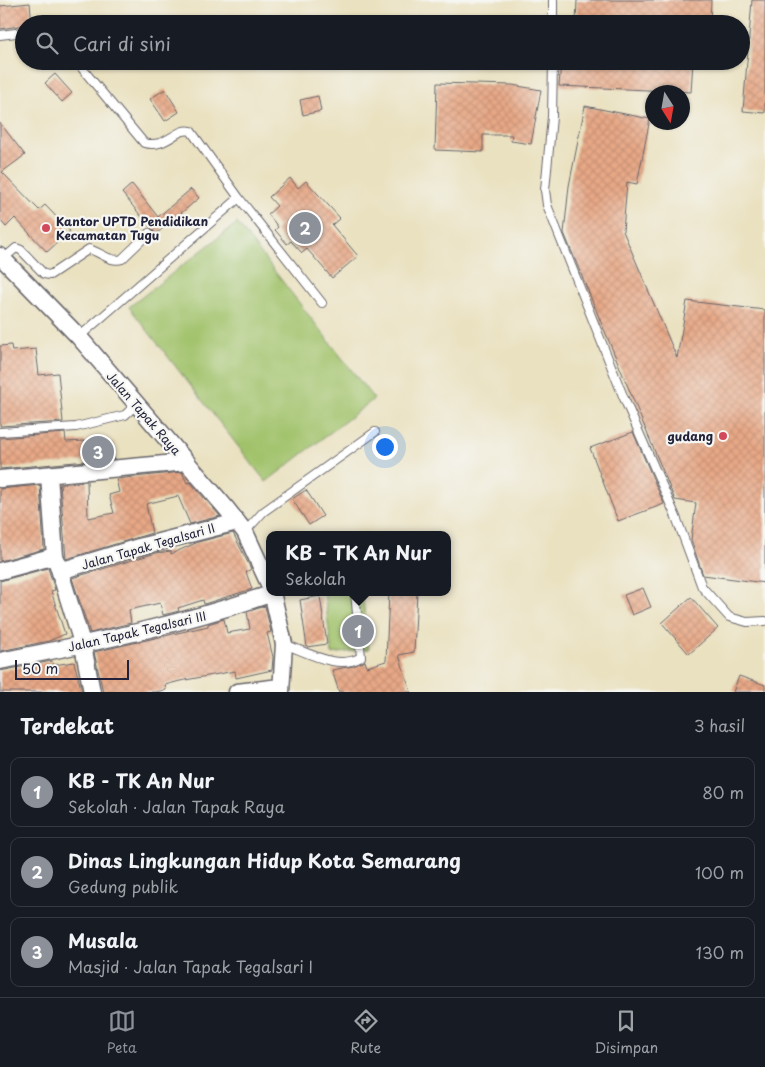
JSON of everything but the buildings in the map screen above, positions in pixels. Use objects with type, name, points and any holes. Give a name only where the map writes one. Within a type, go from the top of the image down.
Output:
[{"type":"street","name":"Jalan Tapak Raya","points":[[2,258],[79,337],[241,527],[266,580]]},
{"type":"street","points":[[0,479],[187,462]]},
{"type":"street","points":[[50,475],[57,564],[83,646],[92,692]]},
{"type":"street","name":"Jalan Tapak Tegalsari II","points":[[0,571],[57,564],[241,527]]},
{"type":"street","name":"Jalan Tapak Tegalsari III","points":[[0,661],[83,646],[214,613],[266,592]]},
{"type":"street","name":"Jalan Tapak Raya","points":[[272,596],[284,644],[281,689]]},
{"type":"street","points":[[237,692],[281,689]]},
{"type":"lane","points":[[553,0],[553,15]]},
{"type":"lane","points":[[0,35],[15,33]]},
{"type":"lane","points":[[83,70],[144,143],[153,145],[163,143],[183,130],[191,131],[239,198],[322,304]]},
{"type":"lane","points":[[553,70],[552,117],[545,190],[547,205],[623,396],[676,517],[702,587],[729,617],[747,622],[765,621]]},
{"type":"lane","points":[[79,337],[239,198]]},
{"type":"lane","points":[[2,258],[16,248],[21,250],[44,274],[50,275],[89,249],[101,252],[116,261],[122,259],[149,233]]},
{"type":"lane","points":[[0,432],[76,427],[126,415],[137,404]]},
{"type":"lane","points":[[241,527],[376,432]]},
{"type":"lane","points":[[284,644],[333,662],[352,663],[361,657],[356,596]]},
{"type":"green space","points":[[237,223],[374,399],[266,482],[129,307]]},
{"type":"green space","points":[[325,596],[362,596],[369,649],[332,654]]},
{"type":"place","name":"Kantor UPTD Pendidikan Kecamatan Tugu","points":[[46,228]]},
{"type":"place","name":"Dinas Lingkungan Hidup Kota Semarang","points":[[305,228]]},
{"type":"place","name":"gudang","points":[[723,436]]},
{"type":"place","name":"Musala","points":[[98,452]]},
{"type":"place","name":"KB - TK An Nur","points":[[358,631]]}]
